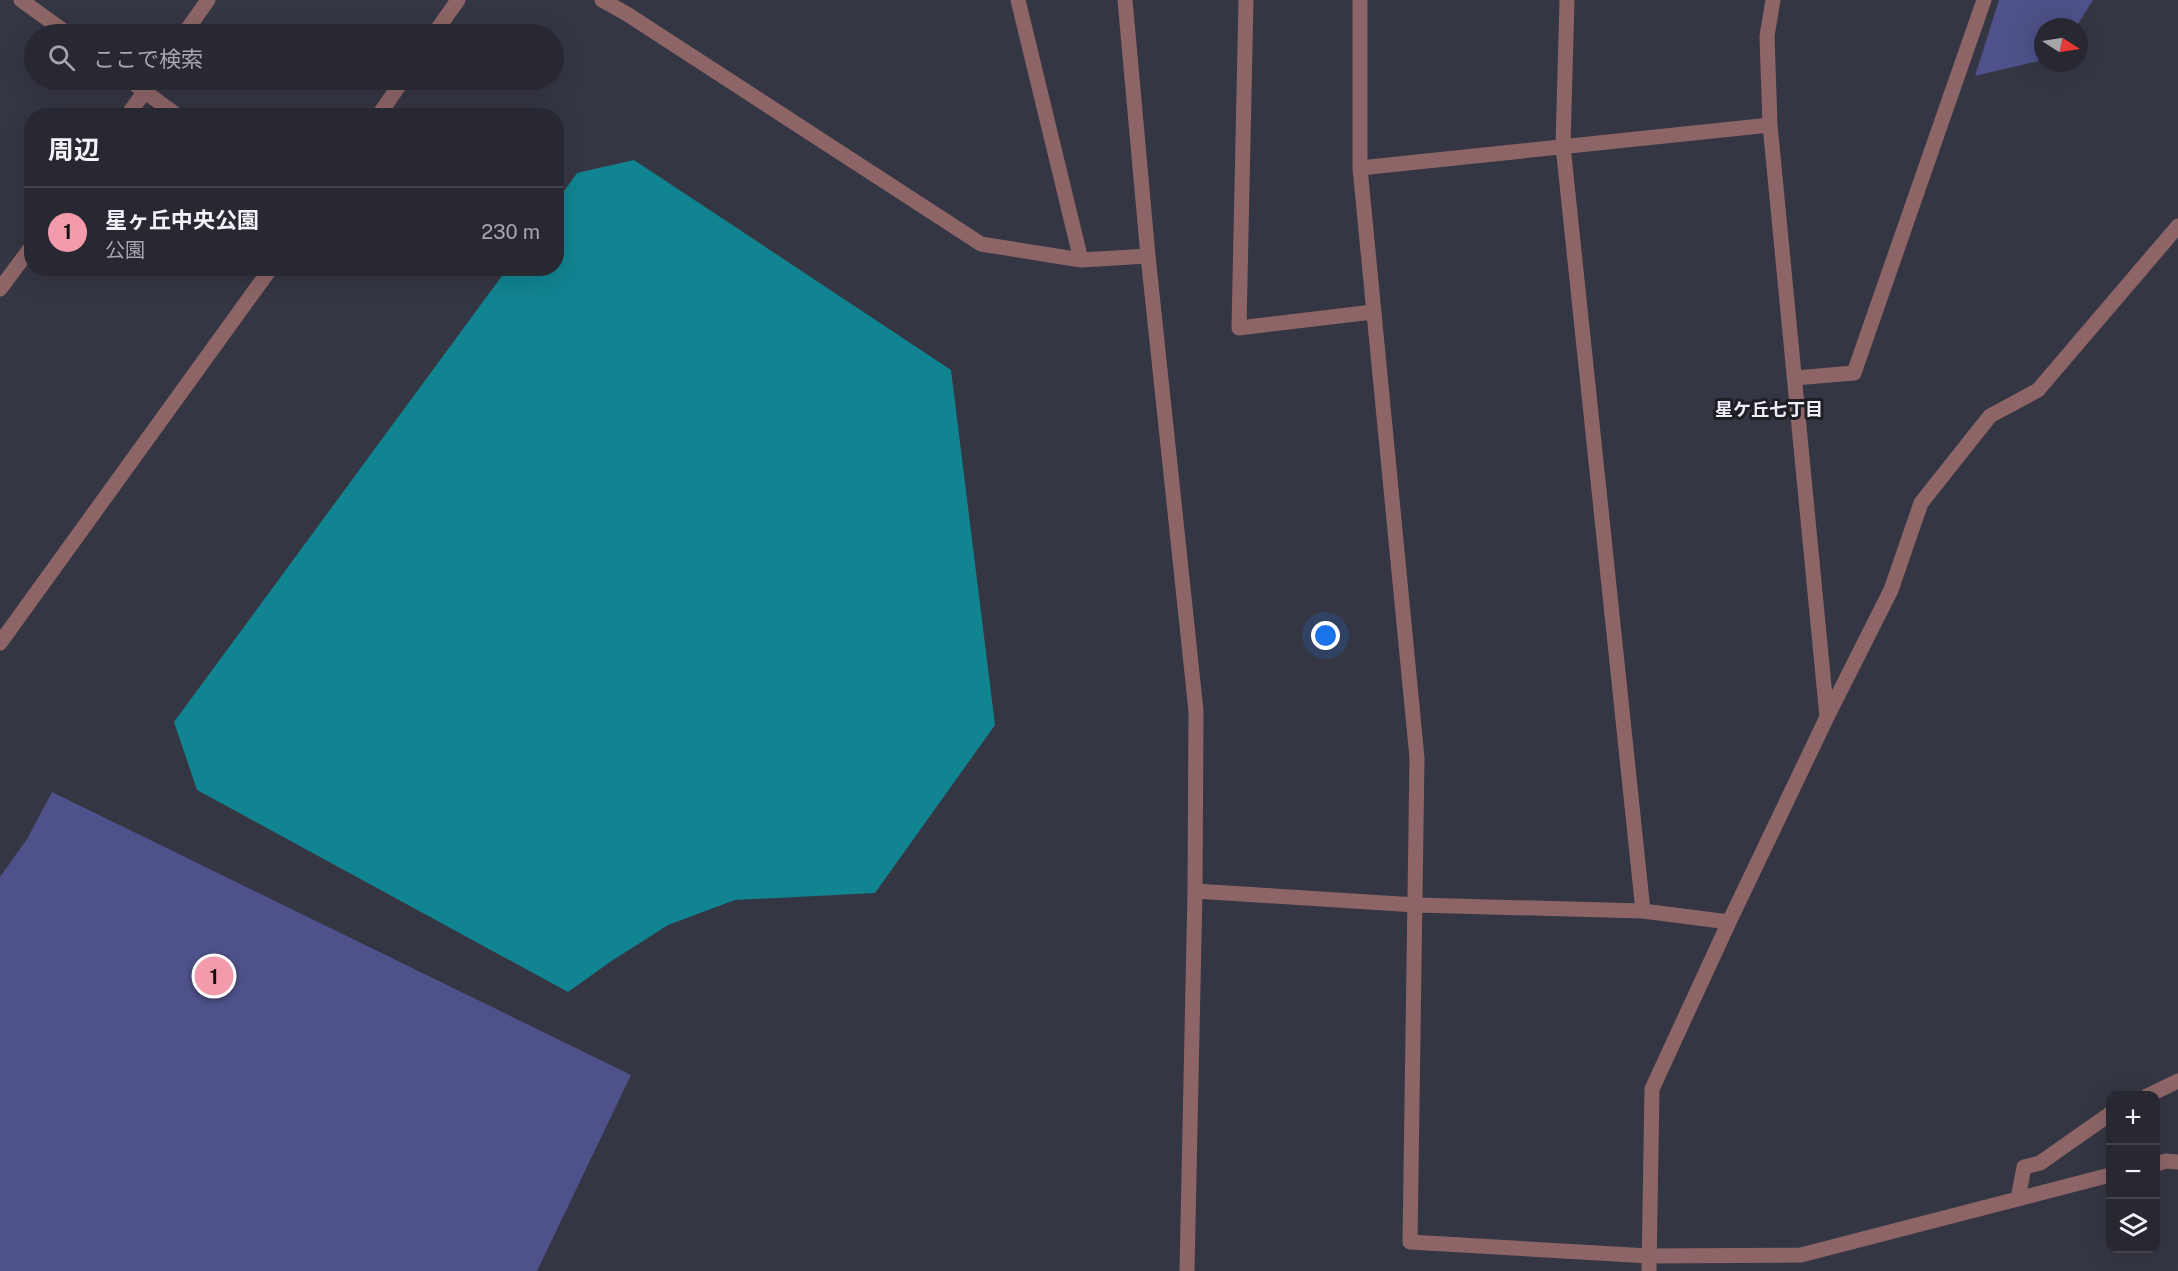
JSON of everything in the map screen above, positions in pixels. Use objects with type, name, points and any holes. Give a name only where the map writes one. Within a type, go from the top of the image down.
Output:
[{"type":"street","points":[[21,0],[54,24]]},
{"type":"street","points":[[191,24],[208,0]]},
{"type":"street","points":[[441,24],[458,0]]},
{"type":"street","points":[[602,0],[981,244],[1081,260],[1148,256]]},
{"type":"street","points":[[1018,0],[1081,260]]},
{"type":"street","points":[[1125,0],[1148,256],[1196,711],[1195,891],[1187,1271]]},
{"type":"street","points":[[1246,0],[1239,328],[1373,312]]},
{"type":"street","points":[[1360,0],[1360,168],[1417,758],[1410,1242],[1649,1263],[1801,1255],[2106,1176]]},
{"type":"street","points":[[1567,0],[1563,146],[1643,911]]},
{"type":"street","points":[[1773,0],[1767,36],[1770,125],[1827,717]]},
{"type":"street","points":[[1795,378],[1854,373],[1984,0]]},
{"type":"street","points":[[133,108],[145,90]]},
{"type":"street","points":[[154,90],[171,108]]},
{"type":"street","points":[[384,108],[396,90]]},
{"type":"street","points":[[1360,168],[1770,125]]},
{"type":"street","points":[[1649,1263],[1652,1089],[1827,717],[1892,590],[1921,502],[1990,416],[2038,390],[2178,226]]},
{"type":"street","points":[[0,289],[24,257]]},
{"type":"street","points":[[0,643],[265,276]]},
{"type":"street","points":[[1195,891],[1416,905],[1643,911],[1729,922]]},
{"type":"street","points":[[2156,1091],[2178,1081]]},
{"type":"street","points":[[2018,1199],[2024,1167],[2040,1163],[2106,1117]]},
{"type":"street","points":[[2160,1163],[2178,1162]]},
{"type":"shaded area","points":[[1999,0],[2093,0],[2082,18],[2034,18],[2034,62],[1975,76]]},
{"type":"shaded area","points":[[634,160],[951,370],[995,725],[875,893],[735,900],[668,925],[568,992],[197,790],[174,722],[502,276],[564,276],[564,191],[577,173]]},
{"type":"shaded area","points":[[52,792],[631,1075],[537,1271],[0,1271],[0,877],[27,839]]},
{"type":"place","name":"星ヶ丘中央公園","points":[[214,976]]},
{"type":"district","name":"星ケ丘七丁目","points":[[1769,409]]}]
